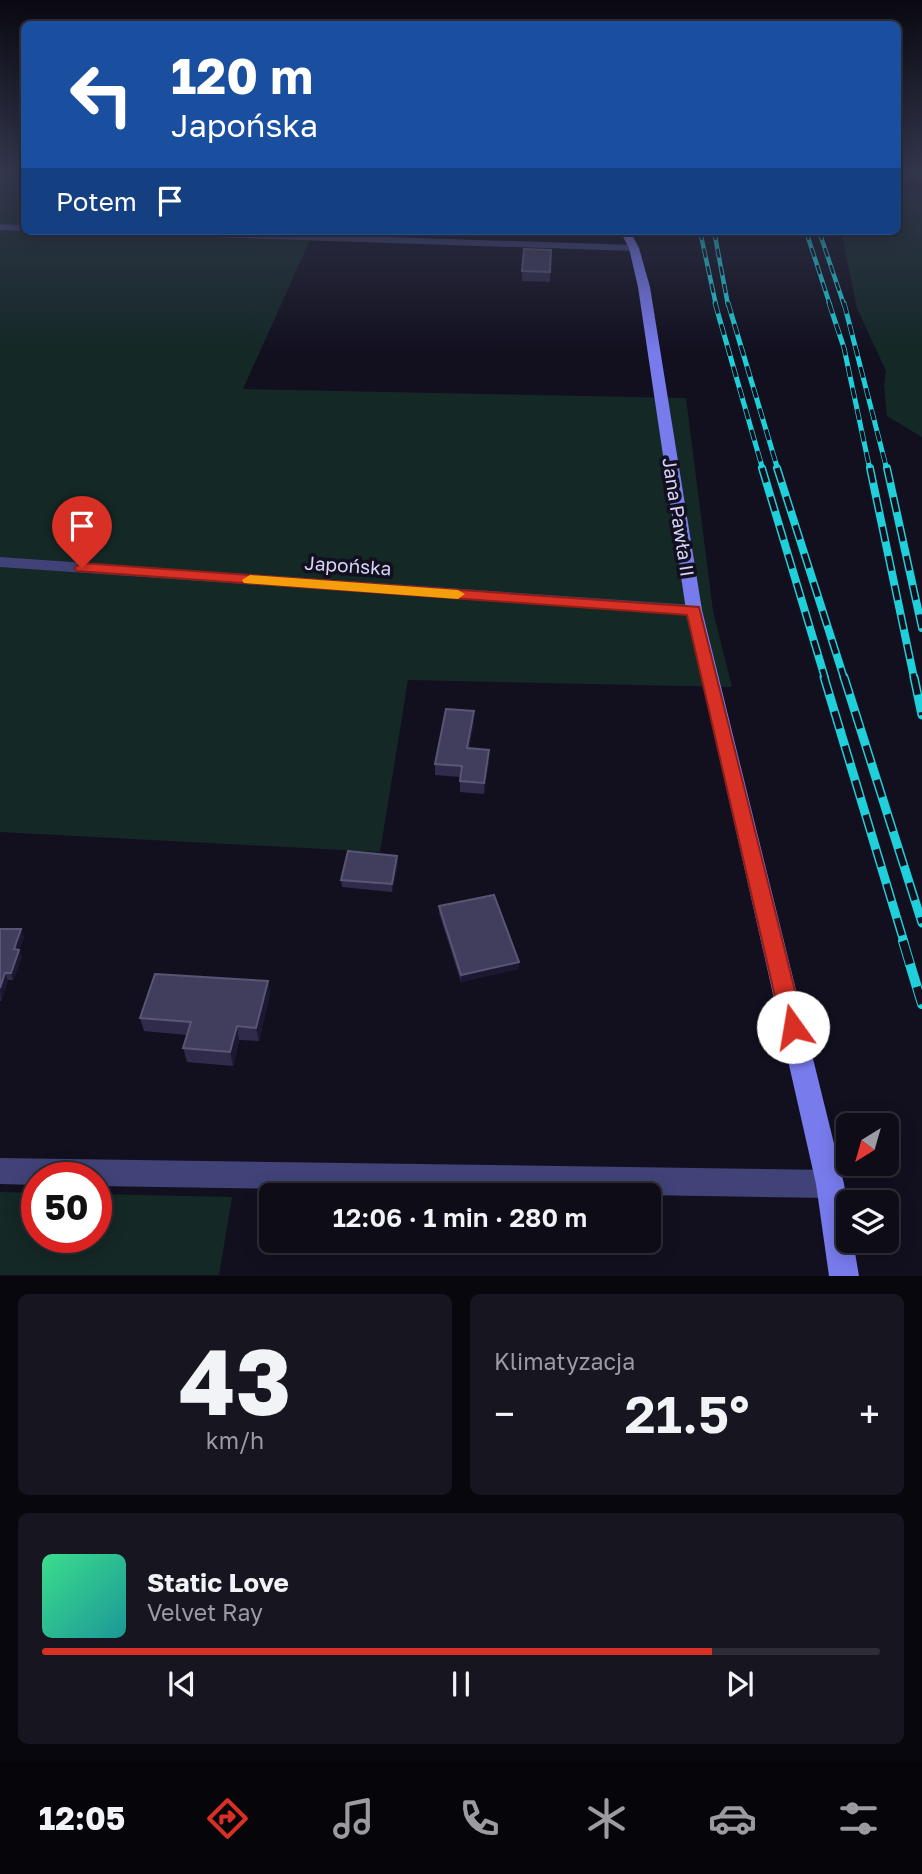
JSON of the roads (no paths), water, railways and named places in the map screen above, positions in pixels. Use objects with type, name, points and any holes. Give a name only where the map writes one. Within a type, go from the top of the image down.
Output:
[{"type":"main road","name":"Jana Pawła II","points":[[627,235],[634,247],[644,287],[694,610],[830,1184],[844,1276]]},
{"type":"street","points":[[246,235],[634,247]]},
{"type":"street","name":"Japońska","points":[[0,562],[694,610]]},
{"type":"street","points":[[0,1171],[830,1184]]},
{"type":"railway","points":[[701,235],[716,305]]},
{"type":"railway","points":[[715,235],[728,305]]},
{"type":"railway","points":[[807,235],[830,305]]},
{"type":"railway","points":[[820,235],[844,305]]},
{"type":"railway","points":[[715,303],[763,470]]},
{"type":"railway","points":[[728,303],[778,470]]},
{"type":"railway","points":[[829,303],[844,348],[870,470]]},
{"type":"railway","points":[[844,303],[887,470]]},
{"type":"railway","points":[[762,468],[825,678]]},
{"type":"railway","points":[[777,468],[844,678]]},
{"type":"railway","points":[[870,468],[914,678]]},
{"type":"railway","points":[[887,468],[922,628]]},
{"type":"railway","points":[[824,677],[904,942]]},
{"type":"railway","points":[[844,677],[922,923]]},
{"type":"railway","points":[[914,677],[922,715]]},
{"type":"railway","points":[[903,941],[922,1004]]}]
